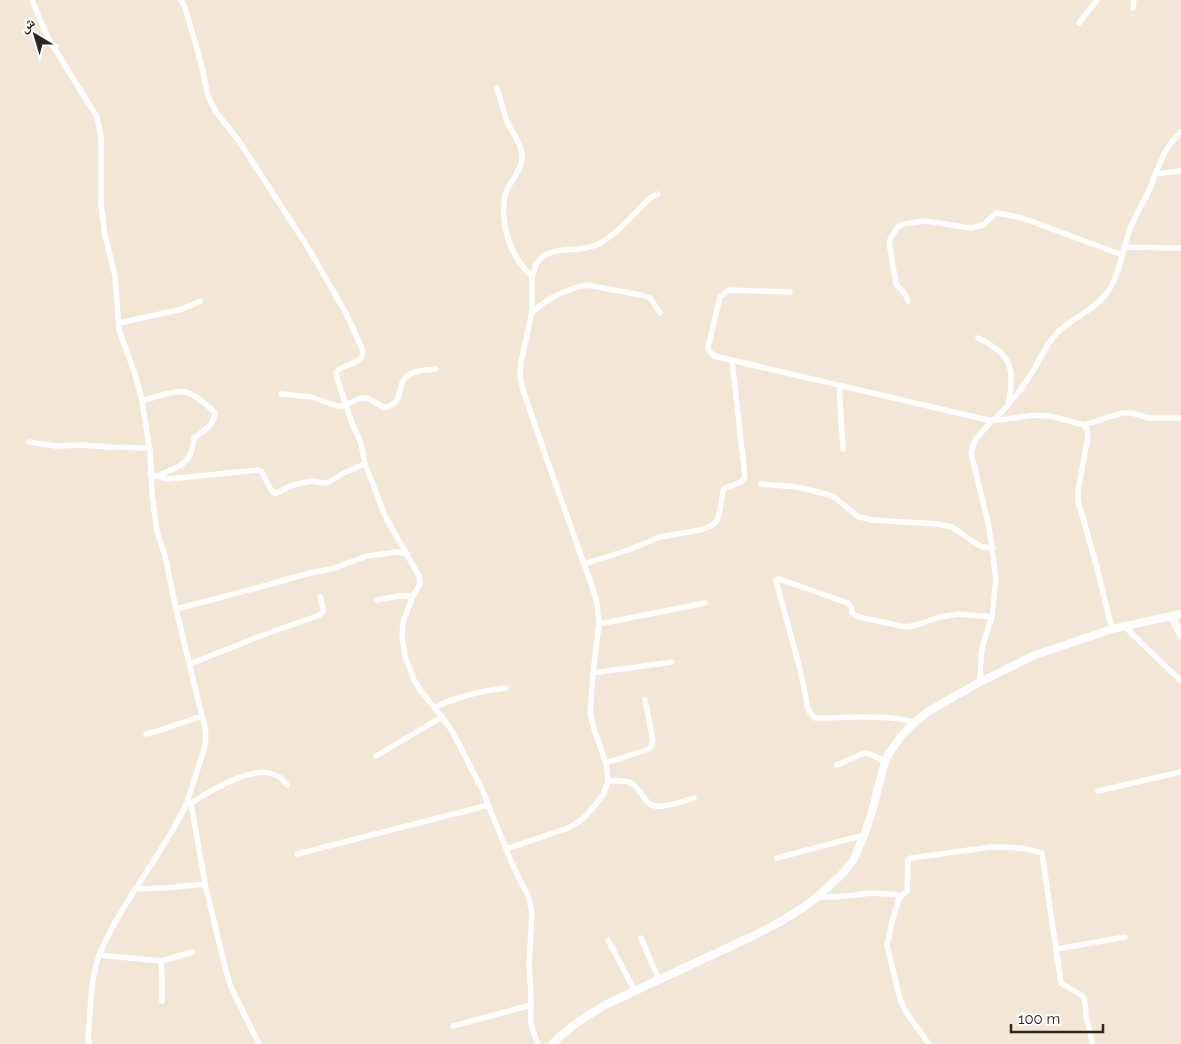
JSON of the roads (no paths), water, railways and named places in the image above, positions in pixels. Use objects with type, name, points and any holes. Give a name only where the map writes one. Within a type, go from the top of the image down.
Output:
[{"type":"street","points":[[32,0],[48,38],[97,117],[101,137],[101,206],[105,235],[115,276],[120,330],[142,401],[150,448],[150,474],[157,531],[165,556],[176,609],[206,727],[207,740],[185,806],[170,834],[114,924],[99,955],[94,971],[88,1036],[89,1044]]},
{"type":"street","points":[[181,0],[185,7],[198,50],[208,96],[216,112],[239,141],[307,246],[347,315],[363,351],[363,357],[358,362],[340,368],[336,372],[345,404],[361,444],[365,464],[385,516],[419,576],[420,584],[403,622],[402,636],[405,656],[420,690],[452,731],[488,804],[506,850],[528,894],[532,913],[529,965],[531,1025],[538,1044]]},
{"type":"street","points":[[1079,23],[1097,0]]},
{"type":"street","points":[[1133,8],[1134,0]]},
{"type":"street","points":[[497,88],[508,123],[521,150],[522,159],[503,200],[508,238],[519,261],[532,278]]},
{"type":"street","points":[[980,682],[981,656],[992,617],[996,579],[993,548],[980,486],[973,466],[972,446],[976,437],[1008,405],[1026,382],[1054,336],[1069,322],[1102,300],[1110,288],[1118,271],[1131,226],[1148,193],[1164,152],[1181,132]]},
{"type":"street","points":[[1155,174],[1181,170]]},
{"type":"street","points":[[506,850],[568,828],[580,821],[603,795],[608,781],[606,763],[590,714],[599,624],[597,604],[520,377],[521,362],[532,312],[532,278],[535,265],[540,258],[547,254],[559,250],[594,246],[605,241],[651,197],[658,194]]},
{"type":"street","points":[[908,301],[905,294],[896,284],[890,242],[898,227],[903,224],[926,222],[971,228],[983,225],[996,213],[1002,213],[1022,218],[1122,255]]},
{"type":"street","points":[[1125,247],[1181,248]]},
{"type":"street","points":[[532,312],[557,295],[587,285],[650,298],[660,314]]},
{"type":"street","points":[[790,292],[729,290],[720,297],[708,348],[710,352],[714,356],[992,421],[1050,416],[1084,425],[1088,436],[1078,491],[1078,501],[1112,629]]},
{"type":"street","points":[[119,323],[183,309],[200,301]]},
{"type":"street","points":[[978,338],[1001,351],[1007,359],[1011,370],[1008,405]]},
{"type":"street","points":[[584,564],[631,549],[660,537],[700,530],[716,522],[723,491],[725,488],[744,480],[745,476],[732,360]]},
{"type":"street","points":[[281,394],[311,397],[337,406],[343,406],[361,398],[367,398],[385,408],[396,402],[405,378],[419,371],[436,369]]},
{"type":"street","points":[[839,385],[843,449]]},
{"type":"street","points":[[142,401],[181,391],[186,392],[206,404],[216,416],[208,428],[194,438],[192,450],[183,464],[158,476]]},
{"type":"street","points":[[1084,425],[1122,413],[1132,413],[1149,418],[1181,418]]},
{"type":"street","points":[[29,442],[56,446],[82,444],[150,448]]},
{"type":"street","points":[[150,474],[168,479],[258,470],[262,472],[271,490],[275,493],[310,480],[329,482],[365,464]]},
{"type":"street","points":[[762,484],[796,487],[827,494],[837,498],[857,516],[871,520],[938,524],[952,527],[975,544],[993,548]]},
{"type":"street","points":[[176,609],[335,568],[367,556],[397,552],[408,554]]},
{"type":"street","points":[[916,722],[900,718],[866,716],[816,718],[811,714],[808,709],[800,669],[776,581],[778,579],[782,580],[848,603],[852,613],[858,617],[907,627],[939,617],[959,614],[992,617]]},
{"type":"street","points":[[190,664],[320,615],[323,612],[320,596]]},
{"type":"street","points":[[377,600],[398,596],[414,596]]},
{"type":"street","points":[[599,624],[705,603]]},
{"type":"street","points":[[552,1044],[566,1030],[588,1015],[780,922],[818,897],[853,861],[872,812],[885,761],[901,736],[929,711],[980,682],[1035,655],[1112,629],[1181,614]]},
{"type":"street","points":[[1171,616],[1181,635]]},
{"type":"street","points":[[1124,626],[1181,681]]},
{"type":"street","points":[[593,673],[672,662]]},
{"type":"street","points":[[435,707],[453,699],[482,691],[506,688]]},
{"type":"street","points":[[606,763],[651,747],[653,741],[645,700]]},
{"type":"street","points":[[146,734],[202,716]]},
{"type":"street","points":[[376,756],[442,717]]},
{"type":"street","points":[[836,765],[865,753],[885,761]]},
{"type":"street","points":[[185,806],[235,779],[261,772],[271,773],[280,777],[287,785]]},
{"type":"street","points":[[1098,791],[1181,772]]},
{"type":"street","points":[[608,781],[620,780],[631,783],[647,802],[653,806],[661,806],[694,798]]},
{"type":"street","points":[[191,803],[205,884],[230,985],[259,1044]]},
{"type":"street","points":[[297,854],[488,804]]},
{"type":"street","points":[[777,858],[864,835]]},
{"type":"street","points":[[925,1043],[900,999],[887,945],[898,902],[901,895],[907,891],[908,861],[911,858],[991,847],[1007,847],[1042,853],[1061,983],[1081,995],[1085,1001],[1092,1044]]},
{"type":"street","points":[[135,889],[205,884]]},
{"type":"street","points":[[818,897],[836,898],[872,893],[901,895]]},
{"type":"street","points":[[1057,949],[1125,936]]},
{"type":"street","points":[[641,938],[659,980]]},
{"type":"street","points":[[608,940],[635,991]]},
{"type":"street","points":[[99,955],[161,961],[193,952]]},
{"type":"street","points":[[161,961],[162,1001]]},
{"type":"street","points":[[453,1026],[531,1005]]}]
